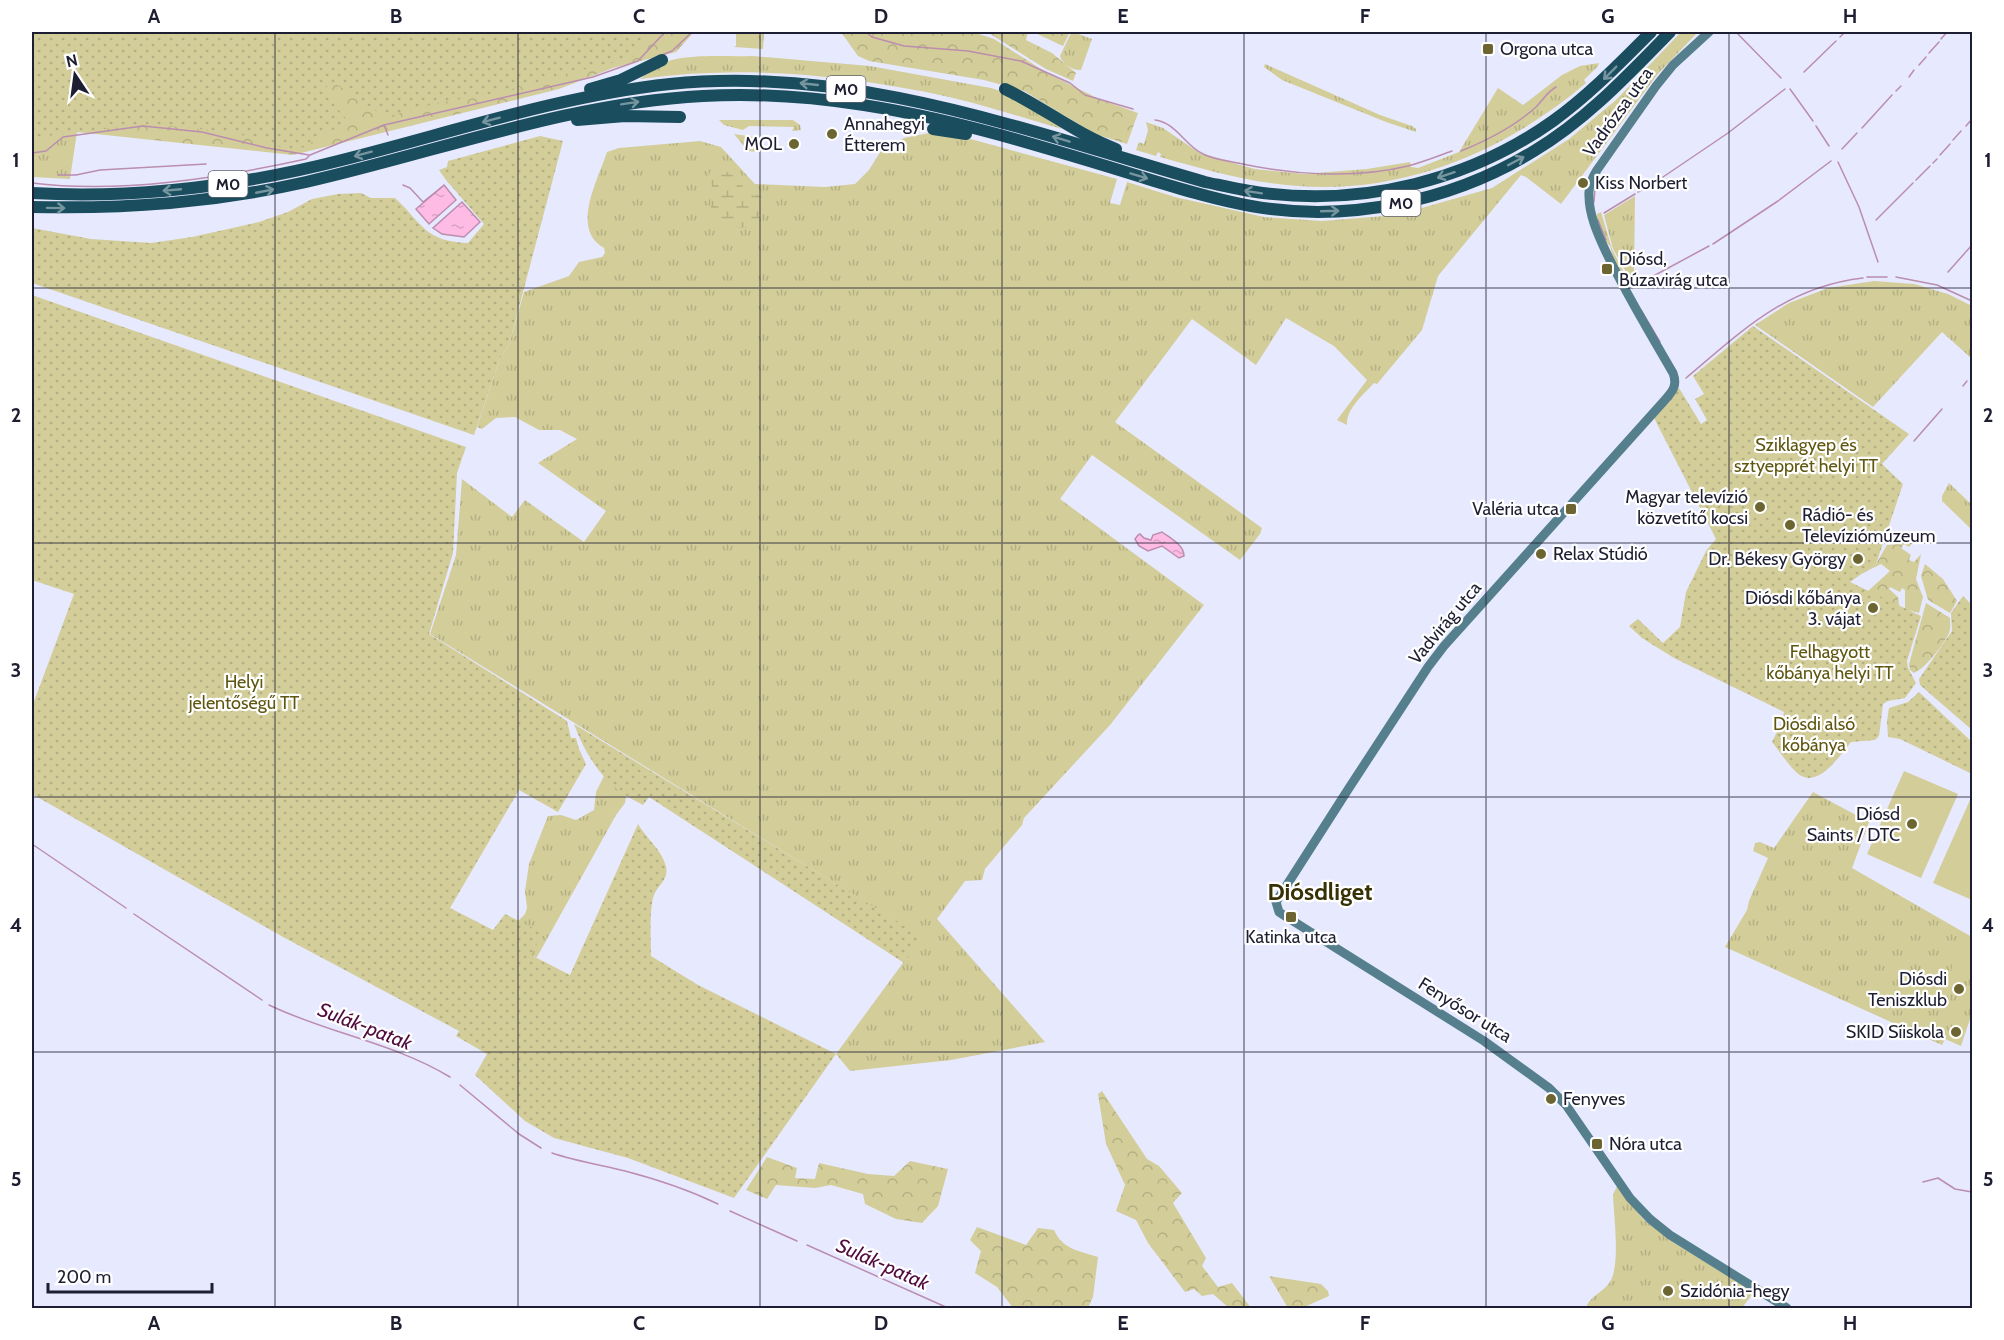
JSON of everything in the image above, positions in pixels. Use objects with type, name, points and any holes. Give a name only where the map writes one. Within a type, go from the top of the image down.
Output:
[{"type":"highway","name":"M0","points":[[32,193],[91,195],[146,193],[237,182],[342,160],[589,96],[680,83],[744,81],[798,83],[879,94],[963,111],[1205,182],[1246,191],[1276,195],[1364,194],[1410,186],[1452,173],[1479,163],[1533,134],[1602,81],[1651,32]]},
{"type":"highway","name":"M0","points":[[32,207],[126,207],[235,196],[347,172],[593,110],[652,100],[754,95],[839,101],[922,116],[1015,139],[1203,196],[1246,205],[1315,212],[1353,210],[1387,206],[1428,197],[1459,187],[1532,153],[1580,119],[1612,91],[1670,32]]},
{"type":"highway","points":[[548,105],[563,96],[621,80],[662,60]]},
{"type":"highway","points":[[1005,89],[1137,162]]},
{"type":"highway","points":[[531,124],[606,117],[680,117]]},
{"type":"highway","points":[[933,129],[993,140],[1015,139]]},
{"type":"street","name":"Vadrózsa utca","points":[[1675,386],[1676,380],[1673,373],[1623,287],[1602,244],[1590,210],[1589,191],[1597,170],[1656,86],[1673,65],[1709,32]]},
{"type":"street","name":"Vadvirág utca","points":[[1277,907],[1278,898],[1433,660],[1675,386]]},
{"type":"street","name":"Fenyősor utca","points":[[1277,907],[1279,912],[1294,923],[1484,1041],[1549,1089],[1574,1115],[1630,1198],[1664,1231],[1787,1308]]},
{"type":"green space","points":[[32,32],[694,32],[676,52],[613,68],[559,89],[293,155],[77,132],[32,138]]},
{"type":"green space","points":[[32,32],[650,32],[634,56],[497,93],[437,103],[385,117],[333,82],[322,90],[348,121],[297,151],[257,138],[221,131],[145,124],[32,138]]},
{"type":"green space","points":[[736,32],[764,32],[763,49],[734,47],[736,46]]},
{"type":"green space","points":[[841,32],[973,32],[994,39],[1047,73],[1099,99],[1138,113],[1127,144],[1095,134],[1024,91],[984,80],[869,61],[858,56]]},
{"type":"green space","points":[[987,32],[1028,32],[1026,40],[1052,53],[1076,73],[1073,81],[1046,69]]},
{"type":"green space","points":[[1033,32],[1070,32],[1063,46]]},
{"type":"green space","points":[[1073,32],[1092,39],[1081,70],[1068,66],[1060,56]]},
{"type":"green space","points":[[1681,32],[1698,32],[1657,75],[1561,204],[1521,175],[1438,276],[1422,330],[1377,384],[1374,383],[1356,402],[1349,413],[1347,425],[1337,420],[1367,380],[1334,346],[1286,318],[1256,365],[1192,319],[1115,422],[1262,528],[1240,560],[1092,455],[1060,499],[1204,605],[1110,725],[1024,818],[1022,825],[985,869],[982,880],[965,881],[937,919],[1045,1042],[951,1060],[850,1071],[836,1054],[922,937],[430,634],[456,555],[462,479],[512,517],[525,500],[584,542],[606,511],[538,463],[577,439],[560,430],[539,430],[515,417],[496,418],[482,429],[477,427],[500,358],[509,345],[524,292],[569,276],[579,262],[602,257],[605,253],[604,248],[594,240],[589,229],[588,217],[589,203],[607,152],[619,148],[700,141],[721,147],[755,184],[825,187],[855,184],[869,170],[882,149],[904,138],[929,133],[956,135],[1117,179],[1110,203],[1120,205],[1127,182],[1175,197],[1264,217],[1322,221],[1397,215],[1492,188],[1569,139],[1616,100]]},
{"type":"green space","points":[[702,56],[752,56],[870,66],[991,88],[1016,96],[1062,129],[943,96],[854,80],[748,72],[640,79],[663,63],[672,60]]},
{"type":"green space","points":[[1599,63],[1584,80],[1586,83],[1555,107],[1488,148],[1415,175],[1377,183],[1338,187],[1280,184],[1194,167],[1160,157],[1161,154],[1158,152],[1156,156],[1136,150],[1139,142],[1144,144],[1148,130],[1146,122],[1163,128],[1201,154],[1255,169],[1304,174],[1367,169],[1410,162],[1411,167],[1418,168],[1459,152],[1498,88],[1523,105],[1562,75],[1580,66]]},
{"type":"green space","points":[[1265,64],[1380,115],[1412,126],[1416,132],[1282,80],[1264,67]]},
{"type":"green space","points":[[719,120],[793,120],[800,125],[801,130],[792,131],[794,127],[749,126],[743,130],[724,125]]},
{"type":"green space","points":[[77,132],[70,179],[32,177],[32,138]]},
{"type":"green space","points":[[734,134],[754,137],[758,142],[758,152],[748,151]]},
{"type":"green space","points":[[540,136],[563,141],[509,345],[500,358],[474,435],[32,283],[32,228],[91,239],[151,243],[192,237],[259,222],[288,212],[312,199],[338,194],[361,193],[371,198],[395,198],[419,224],[433,235],[453,242],[468,243],[484,224],[439,170],[447,167],[448,161]]},
{"type":"green space","points":[[717,166],[734,176],[746,190],[762,197],[759,209],[760,222],[747,227],[732,226],[714,215],[711,208],[712,185],[709,174]]},
{"type":"green space","points":[[1635,196],[1634,277],[1630,279],[1613,249],[1604,215]]},
{"type":"green space","points":[[1601,212],[1612,249],[1629,282],[1625,282],[1615,265],[1610,246],[1603,240],[1596,218]]},
{"type":"green space","points":[[1874,281],[1914,284],[1948,294],[1972,306],[1972,357],[1942,332],[1873,407],[1755,325],[1789,303],[1828,288]]},
{"type":"green space","name":"Helyi jelentőségű TT","points":[[32,295],[466,447],[457,473],[453,553],[429,634],[567,721],[571,738],[576,738],[586,764],[558,812],[519,790],[450,908],[493,930],[505,914],[543,933],[531,955],[570,975],[638,824],[661,856],[667,871],[652,900],[651,956],[698,985],[836,1054],[734,1198],[628,1158],[554,1138],[525,1121],[475,1075],[487,1054],[456,1036],[459,1031],[283,937],[32,794],[32,717],[34,710],[32,707],[74,594],[32,580]]},
{"type":"green space","points":[[1753,326],[1909,434],[1882,464],[1903,484],[1876,564],[1850,582],[1921,616],[1907,661],[1916,683],[1905,698],[1883,704],[1879,736],[1875,740],[1851,742],[1827,770],[1812,778],[1804,777],[1796,772],[1772,742],[1784,712],[1674,658],[1642,638],[1629,626],[1638,619],[1663,643],[1680,627],[1686,592],[1706,551],[1716,539],[1653,416],[1679,388],[1701,424],[1707,420],[1695,399],[1704,394],[1693,376]]},
{"type":"green space","points":[[1949,483],[1972,505],[1972,530],[1942,501],[1942,496]]},
{"type":"green space","points":[[1907,534],[1914,541],[1909,547],[1904,544],[1901,548],[1911,555],[1909,560],[1914,562],[1921,554],[1916,579],[1923,597],[1919,613],[1905,609],[1905,590],[1902,588],[1900,592],[1890,587],[1889,589],[1898,597],[1900,610],[1868,591],[1890,571],[1881,564],[1859,575],[1876,564],[1887,545],[1896,544]]},
{"type":"green space","points":[[1925,564],[1943,579],[1957,601],[1950,613],[1928,600],[1921,576]]},
{"type":"green space","points":[[1963,596],[1972,605],[1972,730],[1920,685],[1919,679],[1952,631],[1951,613]]},
{"type":"green space","points":[[1926,603],[1950,618],[1950,629],[1947,638],[1934,655],[1914,673],[1910,670],[1909,664]]},
{"type":"green space","points":[[1919,692],[1972,742],[1972,774],[1900,739],[1888,737],[1889,708],[1908,702]]},
{"type":"green space","points":[[574,724],[923,937],[904,963],[649,797],[643,805],[624,794],[597,768],[586,751]]},
{"type":"green space","points":[[607,770],[627,790],[625,803],[616,815],[537,957],[519,955],[512,927],[525,914],[527,908],[525,891],[529,864],[548,816],[561,815],[576,820],[594,810],[596,792]]},
{"type":"green space","name":"Diósd Saints / DTC","points":[[1904,771],[1958,794],[1921,878],[1867,854]]},
{"type":"green space","points":[[1813,792],[1869,822],[1852,868],[1972,937],[1972,1013],[1961,1046],[1945,1039],[1942,1045],[1725,947],[1747,910],[1768,858],[1753,851],[1755,843],[1760,842],[1774,848]]},
{"type":"green space","points":[[1970,800],[1972,801],[1972,900],[1933,883]]},
{"type":"green space","points":[[1959,942],[1972,946],[1972,976],[1951,970]]},
{"type":"green space","points":[[1102,1091],[1147,1159],[1159,1166],[1182,1193],[1173,1203],[1206,1258],[1202,1266],[1218,1287],[1232,1283],[1251,1308],[1229,1308],[1213,1294],[1202,1296],[1194,1289],[1185,1292],[1148,1243],[1136,1220],[1116,1211],[1125,1185],[1106,1144],[1098,1094]]},
{"type":"green space","points":[[767,1157],[797,1168],[795,1178],[815,1179],[819,1163],[868,1174],[894,1176],[910,1161],[948,1169],[938,1206],[922,1223],[896,1219],[865,1204],[863,1194],[831,1185],[815,1188],[776,1185],[767,1199],[746,1190]]},
{"type":"green space","points":[[1617,1186],[1644,1220],[1676,1244],[1754,1292],[1742,1308],[1586,1308],[1608,1284],[1614,1272],[1616,1239],[1613,1195]]},
{"type":"green space","points":[[977,1227],[1026,1245],[1038,1228],[1054,1230],[1067,1246],[1098,1257],[1093,1297],[1088,1308],[1013,1308],[997,1287],[975,1273],[981,1251],[970,1240]]},
{"type":"green space","points":[[1269,1276],[1321,1284],[1328,1291],[1329,1296],[1302,1308],[1288,1308]]},
{"type":"water","points":[[444,185],[456,200],[429,224],[416,209]]},
{"type":"water","points":[[462,202],[480,222],[464,237],[442,234],[433,228]]},
{"type":"water","points":[[1162,532],[1179,545],[1184,556],[1179,558],[1162,546],[1148,551],[1139,546],[1135,539],[1140,534],[1151,540],[1153,535]]},
{"type":"waterway","points":[[384,125],[593,77],[638,61],[665,32]]},
{"type":"waterway","points":[[662,55],[672,51],[692,32]]},
{"type":"waterway","points":[[866,32],[872,37],[904,46],[968,51],[1021,61],[1070,83],[1085,95],[1133,109]]},
{"type":"waterway","points":[[1736,32],[1781,78]]},
{"type":"waterway","points":[[1840,37],[1845,32]]},
{"type":"waterway","points":[[1941,39],[1947,32]]},
{"type":"waterway","points":[[1804,72],[1836,41]]},
{"type":"waterway","points":[[1929,53],[1939,42]]},
{"type":"waterway","points":[[1919,65],[1926,57]]},
{"type":"waterway","points":[[1909,77],[1914,70]]},
{"type":"waterway","points":[[1896,91],[1901,86]]},
{"type":"waterway","points":[[1461,151],[1491,138],[1519,121],[1556,87]]},
{"type":"waterway","points":[[1663,177],[1728,133],[1785,89]]},
{"type":"waterway","points":[[1790,89],[1813,121]]},
{"type":"waterway","points":[[1862,128],[1892,95]]},
{"type":"waterway","points":[[1966,126],[1972,119]]},
{"type":"waterway","points":[[1155,120],[1169,125],[1196,150],[1207,156],[1301,173],[1345,174],[1387,170],[1414,164],[1452,151]]},
{"type":"waterway","points":[[32,183],[100,187],[204,178],[306,159],[310,155],[384,125],[388,135]]},
{"type":"waterway","points":[[32,153],[46,151],[63,137],[143,126],[202,132],[267,148],[309,155]]},
{"type":"waterway","points":[[1816,126],[1829,146]]},
{"type":"waterway","points":[[1953,140],[1961,131]]},
{"type":"waterway","points":[[1842,149],[1857,133]]},
{"type":"waterway","points":[[1940,155],[1950,144]]},
{"type":"waterway","points":[[1933,163],[1937,159]]},
{"type":"waterway","points":[[1713,244],[1778,201],[1831,161]]},
{"type":"waterway","points":[[1838,162],[1859,207],[1878,262]]},
{"type":"waterway","points":[[58,175],[76,175],[100,170],[206,164]]},
{"type":"waterway","points":[[1916,180],[1930,166]]},
{"type":"waterway","points":[[1638,192],[1658,180]]},
{"type":"waterway","points":[[1876,220],[1913,183]]},
{"type":"waterway","points":[[403,185],[410,188],[423,202],[442,187]]},
{"type":"waterway","points":[[1594,202],[1595,188]]},
{"type":"waterway","points":[[1604,213],[1635,194]]},
{"type":"waterway","points":[[1598,220],[1606,240]]},
{"type":"waterway","points":[[1948,272],[1972,245]]},
{"type":"waterway","points":[[1633,287],[1709,246]]},
{"type":"waterway","points":[[1867,277],[1887,277]]},
{"type":"waterway","points":[[1896,277],[1937,285],[1972,301]]},
{"type":"waterway","points":[[1686,378],[1727,343],[1767,313],[1788,301],[1836,283],[1863,278]]},
{"type":"waterway","points":[[1641,310],[1660,342]]},
{"type":"waterway","points":[[1963,386],[1967,381]]},
{"type":"waterway","points":[[1914,441],[1942,409]]},
{"type":"waterway","name":"Sulák-patak","points":[[32,844],[126,908]]},
{"type":"waterway","name":"Sulák-patak","points":[[134,914],[262,1000]]},
{"type":"waterway","name":"Sulák-patak","points":[[269,1005],[291,1015],[406,1055],[450,1077]]},
{"type":"waterway","name":"Sulák-patak","points":[[460,1085],[519,1134],[541,1148]]},
{"type":"waterway","name":"Sulák-patak","points":[[552,1153],[649,1178],[718,1204]]},
{"type":"waterway","points":[[1923,1182],[1938,1178],[1955,1189],[1972,1192]]},
{"type":"waterway","name":"Sulák-patak","points":[[730,1211],[797,1241]]},
{"type":"waterway","name":"Sulák-patak","points":[[807,1245],[948,1308]]},
{"type":"place","name":"Orgona utca","points":[[1488,49]]},
{"type":"place","name":"Annahegyi Étterem","points":[[832,134]]},
{"type":"place","name":"MOL","points":[[794,144]]},
{"type":"place","name":"Kiss Norbert","points":[[1583,183]]},
{"type":"place","name":"Diósd, Búzavirág utca","points":[[1607,269]]},
{"type":"place","name":"Magyar televízió közvetítő kocsi","points":[[1760,507]]},
{"type":"place","name":"Valéria utca","points":[[1571,509]]},
{"type":"place","name":"Rádió- és Televíziómúzeum","points":[[1790,525]]},
{"type":"place","name":"Relax Stúdió","points":[[1541,554]]},
{"type":"place","name":"Dr. Békesy György","points":[[1858,559]]},
{"type":"place","name":"Diósdi kőbánya 3. vájat","points":[[1873,608]]},
{"type":"place","name":"Diósd Saints / DTC","points":[[1912,824]]},
{"type":"place","name":"Katinka utca","points":[[1291,917]]},
{"type":"place","name":"Diósdi Teniszklub","points":[[1959,989]]},
{"type":"place","name":"SKID Síiskola","points":[[1956,1032]]},
{"type":"place","name":"Fenyves","points":[[1551,1099]]},
{"type":"place","name":"Nóra utca","points":[[1597,1144]]},
{"type":"place","name":"Szidónia-hegy","points":[[1668,1291]]},
{"type":"district","name":"Diósdliget","points":[[1320,891]]},
{"type":"park label","name":"Sziklagyep és sztyepprét helyi TT","points":[[1806,455]]},
{"type":"park label","name":"Felhagyott kőbánya helyi TT","points":[[1830,662]]},
{"type":"park label","name":"Diósdi alsó kőbánya","points":[[1814,734]]}]
